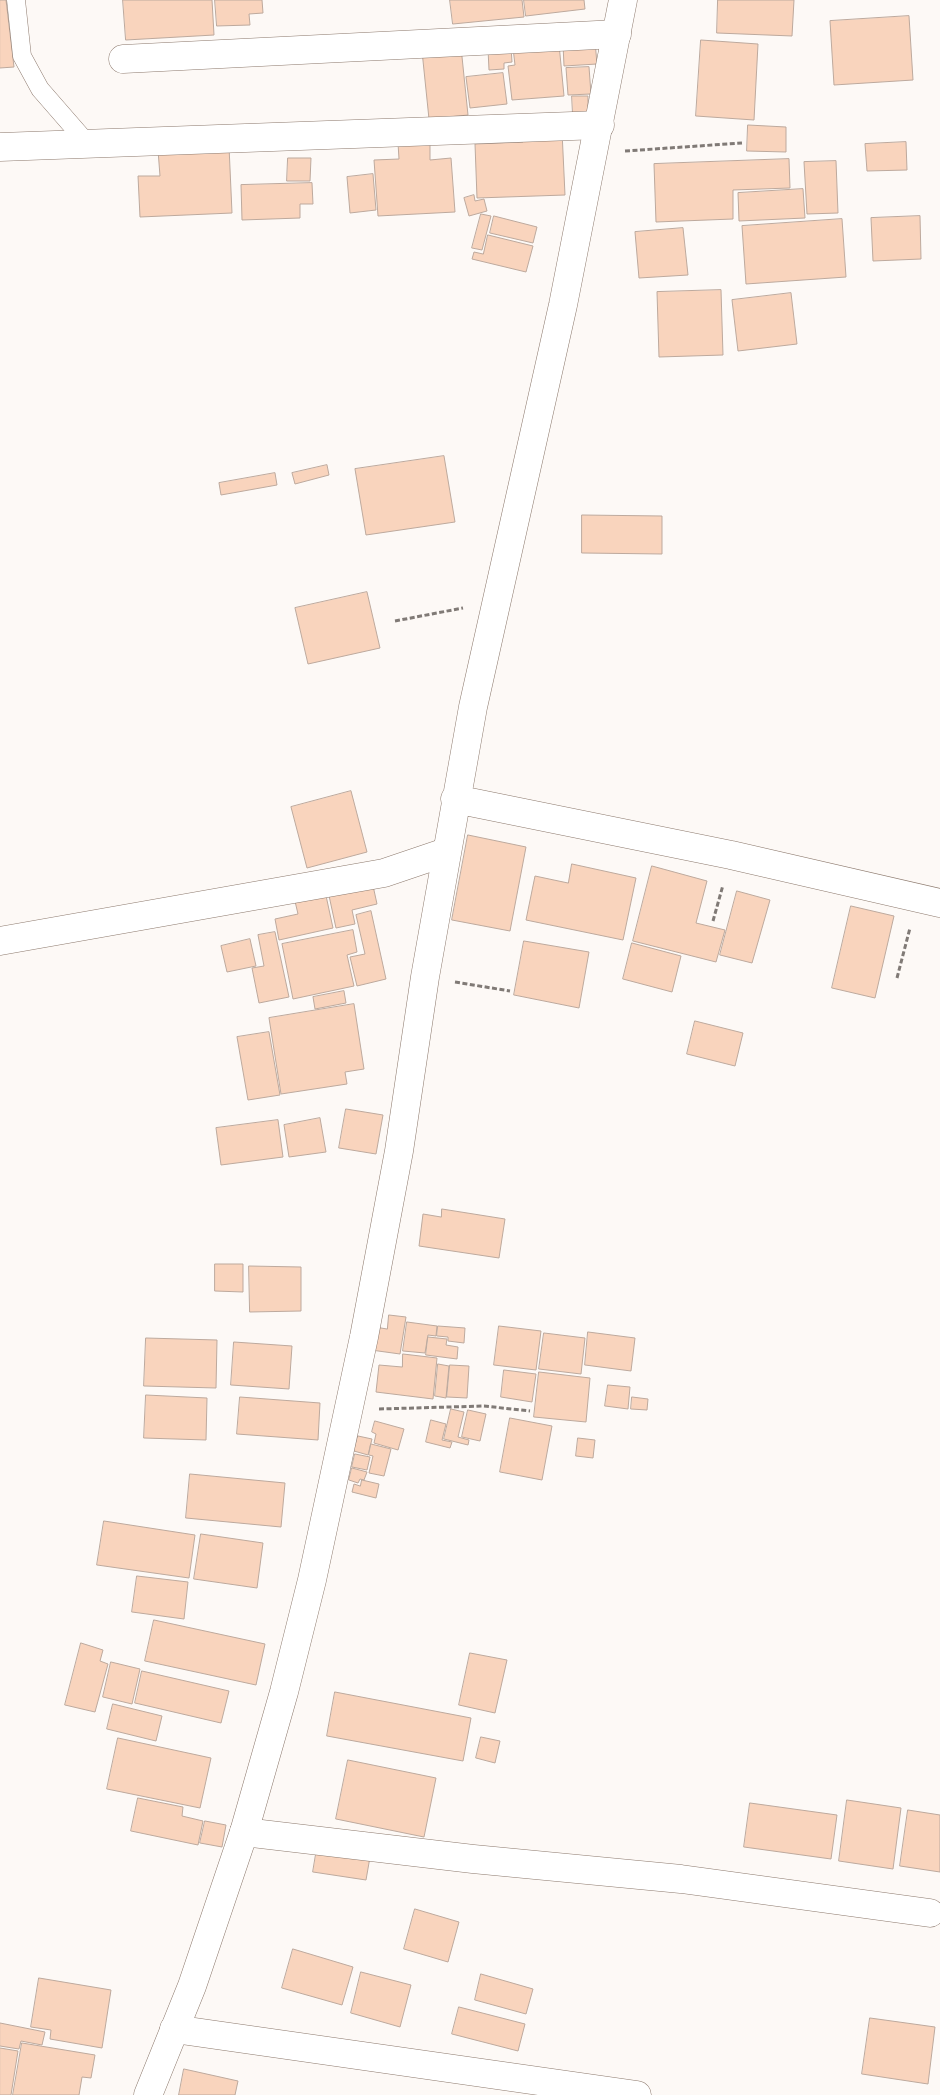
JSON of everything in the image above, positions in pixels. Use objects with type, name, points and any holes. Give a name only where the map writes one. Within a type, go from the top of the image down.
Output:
[{"type":"street","points":[[148,2095],[211,1934],[244,1832],[312,1580],[400,1151],[425,977],[455,799],[600,125],[623,0]]},
{"type":"street","points":[[123,59],[617,34]]},
{"type":"street","points":[[0,147],[87,142],[600,125]]},
{"type":"street","points":[[455,799],[731,855],[929,901]]},
{"type":"street","points":[[0,941],[384,873],[446,852]]},
{"type":"street","points":[[244,1832],[473,1859],[681,1879],[930,1913]]},
{"type":"street","points":[[174,2029],[636,2095]]},
{"type":"lane","points":[[16,0],[22,56],[40,89],[87,142]]},
{"type":"path","points":[[594,153],[742,143]]},
{"type":"path","points":[[395,621],[496,602]]},
{"type":"path","points":[[713,921],[731,855]]},
{"type":"path","points":[[897,978],[929,901]]},
{"type":"path","points":[[425,977],[510,991]]},
{"type":"path","points":[[348,1411],[484,1406],[530,1411]]},
{"type":"building","points":[[0,0],[6,0],[14,67],[0,68]]},
{"type":"building","points":[[123,0],[212,0],[214,35],[126,40]]},
{"type":"building","points":[[215,0],[262,0],[263,13],[249,14],[250,25],[217,26]]},
{"type":"building","points":[[450,0],[522,0],[524,17],[453,24]]},
{"type":"building","points":[[524,0],[584,0],[585,9],[526,16]]},
{"type":"building","points":[[718,0],[794,0],[792,36],[717,33]]},
{"type":"building","points":[[909,16],[913,80],[834,85],[830,21]]},
{"type":"building","points":[[701,40],[758,44],[754,120],[696,116]]},
{"type":"building","points":[[595,41],[597,64],[564,66],[563,44]]},
{"type":"building","points":[[559,44],[564,96],[512,100],[508,66],[515,65],[513,48]]},
{"type":"building","points":[[461,47],[468,115],[429,119],[422,51]]},
{"type":"building","points":[[511,47],[512,62],[504,63],[504,69],[489,70],[488,49]]},
{"type":"building","points":[[589,67],[591,94],[568,95],[566,68]]},
{"type":"building","points":[[503,73],[507,104],[470,108],[466,77]]},
{"type":"building","points":[[572,96],[588,96],[588,114],[573,115]]},
{"type":"building","points":[[748,125],[786,127],[786,152],[747,151]]},
{"type":"building","points":[[562,131],[565,195],[477,198],[475,144],[523,142],[522,133]]},
{"type":"building","points":[[430,141],[430,160],[451,158],[455,212],[378,216],[374,160],[399,159],[398,143]]},
{"type":"building","points":[[906,142],[907,170],[867,171],[865,144]]},
{"type":"building","points":[[229,146],[232,213],[140,217],[138,176],[160,176],[158,150]]},
{"type":"building","points":[[288,158],[311,158],[310,181],[287,181]]},
{"type":"building","points":[[789,159],[790,188],[733,190],[733,219],[656,222],[654,164]]},
{"type":"building","points":[[836,161],[838,213],[807,214],[804,162]]},
{"type":"building","points":[[373,174],[376,210],[350,213],[347,177]]},
{"type":"building","points":[[312,183],[313,204],[300,204],[300,218],[242,220],[241,185]]},
{"type":"building","points":[[803,189],[805,218],[739,221],[738,193]]},
{"type":"building","points":[[474,195],[475,201],[484,199],[487,211],[469,216],[464,198]]},
{"type":"building","points":[[481,214],[491,216],[482,250],[472,248]]},
{"type":"building","points":[[494,216],[537,227],[533,243],[490,233]]},
{"type":"building","points":[[920,216],[921,259],[873,261],[871,218]]},
{"type":"building","points":[[842,219],[846,277],[746,284],[742,226]]},
{"type":"building","points":[[683,228],[688,275],[639,278],[635,232]]},
{"type":"building","points":[[488,235],[533,246],[526,272],[472,259],[474,252],[483,254]]},
{"type":"building","points":[[721,290],[723,355],[659,357],[657,292]]},
{"type":"building","points":[[791,293],[797,344],[738,351],[732,300]]},
{"type":"building","points":[[444,456],[455,522],[366,535],[355,469]]},
{"type":"building","points":[[327,465],[329,475],[295,484],[292,473]]},
{"type":"building","points":[[275,473],[277,485],[221,495],[219,483]]},
{"type":"building","points":[[582,515],[662,516],[662,554],[582,553]]},
{"type":"building","points":[[367,592],[380,648],[308,664],[295,608]]},
{"type":"building","points":[[351,791],[367,852],[307,868],[291,807]]},
{"type":"building","points":[[468,835],[526,847],[510,931],[452,920]]},
{"type":"building","points":[[572,864],[636,878],[623,940],[526,920],[535,876],[568,883]]},
{"type":"building","points":[[652,866],[707,881],[696,923],[725,930],[716,962],[633,941]]},
{"type":"building","points":[[372,881],[377,904],[352,910],[355,924],[336,928],[328,891]]},
{"type":"building","points":[[325,891],[333,928],[279,940],[275,919],[298,914],[294,897]]},
{"type":"building","points":[[737,891],[770,900],[752,963],[720,955]]},
{"type":"building","points":[[851,906],[894,916],[875,998],[832,988]]},
{"type":"building","points":[[371,911],[386,979],[357,986],[350,957],[365,954],[356,915]]},
{"type":"building","points":[[353,930],[357,952],[347,955],[354,986],[293,999],[282,944]]},
{"type":"building","points":[[275,932],[289,997],[259,1003],[252,968],[264,966],[258,935]]},
{"type":"building","points":[[250,939],[256,966],[227,972],[221,946]]},
{"type":"building","points":[[524,941],[589,952],[579,1008],[514,995]]},
{"type":"building","points":[[632,943],[681,956],[672,992],[623,979]]},
{"type":"building","points":[[344,991],[346,1003],[315,1009],[313,997]]},
{"type":"building","points":[[354,1004],[364,1069],[345,1072],[347,1084],[281,1094],[269,1018]]},
{"type":"building","points":[[695,1021],[743,1033],[735,1066],[687,1054]]},
{"type":"building","points":[[269,1032],[280,1095],[248,1100],[237,1037]]},
{"type":"building","points":[[346,1109],[383,1115],[376,1154],[339,1148]]},
{"type":"building","points":[[320,1118],[326,1152],[289,1157],[284,1125]]},
{"type":"building","points":[[278,1120],[283,1157],[221,1165],[216,1128]]},
{"type":"building","points":[[442,1209],[505,1219],[499,1258],[419,1246],[423,1214],[441,1217]]},
{"type":"building","points":[[215,1264],[243,1264],[243,1292],[215,1291]]},
{"type":"building","points":[[249,1266],[301,1267],[301,1311],[250,1312]]},
{"type":"building","points":[[389,1315],[406,1317],[400,1354],[371,1350],[375,1327],[387,1329]]},
{"type":"building","points":[[407,1322],[437,1326],[436,1336],[428,1335],[425,1353],[403,1351]]},
{"type":"building","points":[[438,1326],[465,1328],[464,1343],[448,1341],[448,1337],[437,1336]]},
{"type":"building","points":[[499,1326],[541,1331],[536,1370],[494,1365]]},
{"type":"building","points":[[588,1332],[635,1338],[631,1371],[585,1365]]},
{"type":"building","points":[[544,1333],[585,1338],[581,1374],[539,1369]]},
{"type":"building","points":[[428,1337],[447,1339],[446,1345],[458,1347],[457,1359],[426,1355]]},
{"type":"building","points":[[146,1338],[217,1340],[216,1388],[144,1386]]},
{"type":"building","points":[[234,1342],[292,1346],[289,1389],[231,1385]]},
{"type":"building","points":[[403,1354],[437,1358],[433,1399],[376,1392],[379,1365],[402,1367]]},
{"type":"building","points":[[438,1364],[449,1366],[446,1398],[435,1396]]},
{"type":"building","points":[[450,1365],[469,1366],[467,1398],[447,1397]]},
{"type":"building","points":[[504,1370],[536,1374],[532,1402],[501,1397]]},
{"type":"building","points":[[539,1372],[590,1378],[586,1422],[534,1417]]},
{"type":"building","points":[[608,1385],[630,1387],[628,1409],[605,1406]]},
{"type":"building","points":[[146,1395],[207,1398],[206,1440],[144,1438]]},
{"type":"building","points":[[240,1397],[320,1403],[318,1440],[237,1434]]},
{"type":"building","points":[[632,1397],[648,1399],[647,1410],[631,1409]]},
{"type":"building","points":[[451,1409],[464,1412],[458,1437],[469,1440],[468,1445],[444,1439]]},
{"type":"building","points":[[468,1410],[486,1414],[480,1441],[462,1437]]},
{"type":"building","points":[[510,1418],[552,1426],[542,1480],[500,1472]]},
{"type":"building","points":[[431,1420],[446,1424],[442,1440],[452,1442],[450,1448],[426,1442]]},
{"type":"building","points":[[375,1421],[404,1429],[398,1450],[374,1443],[376,1434],[372,1432]]},
{"type":"building","points":[[358,1436],[372,1439],[368,1455],[354,1451]]},
{"type":"building","points":[[578,1438],[595,1440],[593,1458],[576,1456]]},
{"type":"building","points":[[371,1444],[391,1449],[384,1476],[369,1473],[373,1456],[369,1455]]},
{"type":"building","points":[[355,1454],[370,1457],[367,1470],[352,1467]]},
{"type":"building","points":[[352,1468],[367,1472],[364,1480],[360,1479],[358,1483],[349,1480]]},
{"type":"building","points":[[190,1474],[285,1483],[281,1527],[186,1518]]},
{"type":"building","points":[[362,1480],[379,1484],[376,1498],[352,1492],[354,1484],[360,1486]]},
{"type":"building","points":[[104,1521],[195,1535],[189,1578],[97,1565]]},
{"type":"building","points":[[201,1534],[263,1543],[257,1588],[194,1579]]},
{"type":"building","points":[[137,1576],[188,1582],[184,1619],[132,1612]]},
{"type":"building","points":[[154,1620],[265,1644],[256,1685],[145,1661]]},
{"type":"building","points":[[81,1643],[103,1650],[100,1661],[108,1664],[95,1712],[65,1705]]},
{"type":"building","points":[[470,1653],[507,1660],[495,1713],[459,1705]]},
{"type":"building","points":[[111,1662],[140,1669],[132,1704],[103,1697]]},
{"type":"building","points":[[142,1671],[229,1691],[221,1723],[135,1703]]},
{"type":"building","points":[[335,1692],[471,1718],[463,1761],[327,1736]]},
{"type":"building","points":[[113,1704],[162,1716],[156,1741],[107,1729]]},
{"type":"building","points":[[481,1737],[500,1741],[495,1763],[476,1758]]},
{"type":"building","points":[[118,1738],[211,1758],[200,1808],[107,1789]]},
{"type":"building","points":[[348,1760],[436,1778],[424,1837],[336,1819]]},
{"type":"building","points":[[138,1798],[183,1807],[182,1816],[203,1821],[198,1845],[131,1831]]},
{"type":"building","points":[[847,1800],[901,1808],[893,1869],[839,1861]]},
{"type":"building","points":[[750,1803],[837,1815],[831,1859],[744,1847]]},
{"type":"building","points":[[908,1810],[940,1815],[940,1872],[900,1866]]},
{"type":"building","points":[[205,1821],[226,1825],[222,1847],[200,1843]]},
{"type":"building","points":[[317,1848],[370,1857],[366,1880],[313,1872]]},
{"type":"building","points":[[415,1909],[459,1922],[448,1962],[404,1949]]},
{"type":"building","points":[[293,1949],[353,1967],[342,2005],[282,1988]]},
{"type":"building","points":[[361,1972],[411,1985],[400,2027],[351,2013]]},
{"type":"building","points":[[481,1974],[533,1989],[526,2014],[475,2000]]},
{"type":"building","points":[[39,1978],[111,1990],[102,2048],[50,2039],[51,2030],[31,2027]]},
{"type":"building","points":[[459,2007],[525,2024],[518,2051],[452,2034]]},
{"type":"building","points":[[870,2018],[935,2027],[928,2084],[862,2074]]},
{"type":"building","points":[[0,2023],[45,2032],[42,2045],[21,2041],[19,2049],[0,2046]]},
{"type":"building","points":[[22,2043],[95,2055],[91,2078],[82,2077],[79,2095],[13,2095]]},
{"type":"building","points":[[0,2048],[18,2051],[11,2095],[0,2095]]},
{"type":"building","points":[[184,2069],[238,2081],[235,2095],[179,2095]]}]
